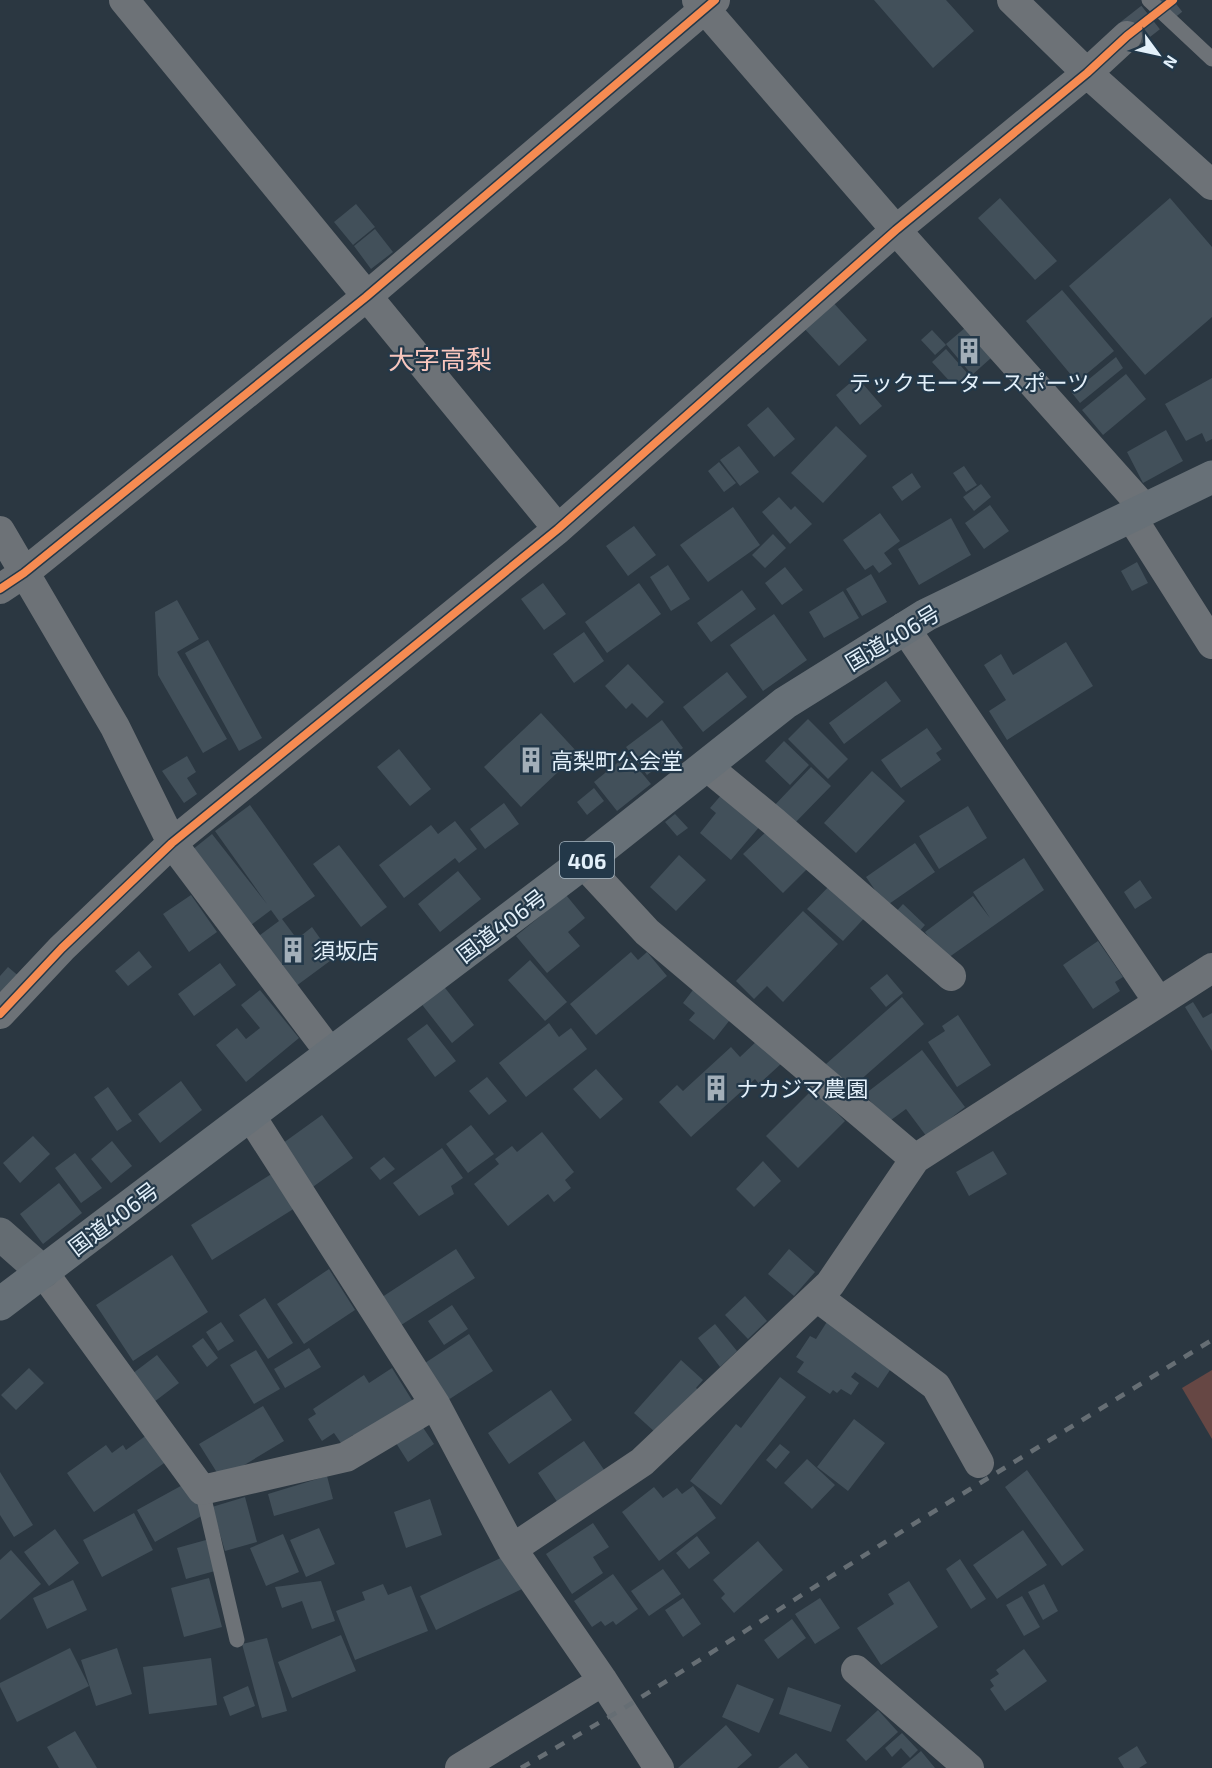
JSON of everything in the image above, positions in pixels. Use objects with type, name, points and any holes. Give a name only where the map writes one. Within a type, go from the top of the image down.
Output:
[{"type":"highway","name":"国道406号","points":[[0,1304],[583,863],[785,703],[904,627],[1212,477]]},
{"type":"street","points":[[124,0],[558,529]]},
{"type":"street","points":[[1012,0],[1087,73],[1212,185]]},
{"type":"street","points":[[12,581],[366,297],[706,3],[1137,512],[1212,644]]},
{"type":"street","points":[[0,1014],[62,948],[172,843],[558,529],[896,230],[1087,73],[1127,36]]},
{"type":"street","points":[[0,531],[12,581],[115,727],[172,843],[330,1054]]},
{"type":"street","points":[[904,627],[1158,1001]]},
{"type":"street","points":[[705,765],[951,976]]},
{"type":"street","points":[[583,863],[647,932],[915,1159]]},
{"type":"street","points":[[512,1549],[642,1462],[817,1297],[830,1284],[915,1159],[1212,968]]},
{"type":"street","points":[[249,1115],[435,1404],[512,1549],[603,1681],[659,1768]]},
{"type":"street","points":[[0,1234],[43,1272],[202,1490],[346,1457],[435,1404]]},
{"type":"street","points":[[817,1297],[936,1386],[979,1463]]},
{"type":"street","points":[[856,1670],[969,1768]]},
{"type":"street","points":[[460,1768],[603,1681]]},
{"type":"lane","points":[[1149,0],[1212,59]]},
{"type":"lane","points":[[202,1490],[237,1641]]},
{"type":"shaded area","points":[[1212,1370],[1212,1439],[1182,1388]]},
{"type":"building","points":[[874,0],[946,0],[974,31],[933,68]]},
{"type":"building","points":[[1000,198],[1057,261],[1035,280],[978,218]]},
{"type":"building","points":[[1170,198],[1212,247],[1212,317],[1145,375],[1069,286]]},
{"type":"building","points":[[356,204],[375,227],[353,245],[334,222]]},
{"type":"building","points":[[375,229],[393,252],[371,269],[354,246]]},
{"type":"building","points":[[1062,290],[1114,351],[1077,382],[1026,321]]},
{"type":"building","points":[[830,299],[867,340],[839,366],[802,326]]},
{"type":"building","name":"テックモータースポーツ","points":[[966,327],[991,358],[972,375],[946,344]]},
{"type":"building","points":[[932,330],[946,345],[935,355],[921,340]]},
{"type":"building","points":[[946,349],[968,374],[954,386],[932,362]]},
{"type":"building","points":[[1116,357],[1123,368],[1080,403],[1072,393]]},
{"type":"building","points":[[1126,374],[1146,399],[1103,435],[1082,410]]},
{"type":"building","points":[[857,377],[882,406],[860,425],[836,395]]},
{"type":"building","points":[[1212,378],[1212,439],[1206,442],[1202,433],[1186,441],[1165,404]]},
{"type":"building","points":[[768,407],[795,439],[774,457],[747,425]]},
{"type":"building","points":[[836,426],[867,456],[823,503],[791,473]]},
{"type":"building","points":[[1166,430],[1183,461],[1143,483],[1127,452]]},
{"type":"building","points":[[739,446],[759,472],[740,486],[720,460]]},
{"type":"building","points":[[719,462],[736,483],[724,492],[708,471]]},
{"type":"building","points":[[964,466],[977,485],[966,492],[953,473]]},
{"type":"building","points":[[912,473],[921,487],[902,501],[892,487]]},
{"type":"building","points":[[981,484],[991,497],[974,511],[963,497]]},
{"type":"building","points":[[779,497],[791,510],[795,506],[812,524],[790,544],[762,512]]},
{"type":"building","points":[[990,505],[1009,531],[984,549],[965,523]]},
{"type":"building","points":[[733,507],[760,545],[708,582],[680,545]]},
{"type":"building","points":[[880,513],[900,541],[884,553],[892,564],[879,573],[873,565],[865,570],[843,540]]},
{"type":"building","points":[[951,518],[971,555],[919,585],[898,549]]},
{"type":"building","points":[[634,526],[656,555],[628,576],[606,546]]},
{"type":"building","points":[[773,534],[786,548],[765,568],[752,555]]},
{"type":"building","points":[[1137,562],[1148,583],[1132,591],[1121,571]]},
{"type":"building","points":[[668,565],[690,599],[671,611],[650,577]]},
{"type":"building","points":[[785,567],[803,590],[782,605],[765,583]]},
{"type":"building","points":[[871,574],[887,602],[862,616],[846,589]]},
{"type":"building","points":[[543,583],[566,614],[544,630],[521,599]]},
{"type":"building","points":[[639,583],[661,614],[607,653],[585,622]]},
{"type":"building","points":[[742,590],[756,609],[711,642],[697,623]]},
{"type":"building","points":[[843,591],[859,618],[824,638],[809,612]]},
{"type":"building","points":[[177,600],[199,639],[177,652],[227,739],[203,753],[158,675],[155,612]]},
{"type":"building","points":[[774,614],[807,660],[763,691],[730,645]]},
{"type":"building","points":[[584,632],[604,661],[574,683],[553,654]]},
{"type":"building","points":[[208,640],[262,738],[239,751],[185,653]]},
{"type":"building","points":[[1066,642],[1093,686],[1007,740],[989,711],[1006,700],[984,665],[1001,654],[1013,675]]},
{"type":"building","points":[[628,664],[664,702],[647,718],[632,703],[626,709],[605,686]]},
{"type":"building","points":[[727,672],[747,697],[703,732],[683,707]]},
{"type":"building","points":[[886,681],[901,701],[844,744],[829,723]]},
{"type":"building","name":"高梨町公会堂","points":[[541,713],[578,753],[521,807],[484,767]]},
{"type":"building","points":[[808,719],[848,759],[828,779],[788,739]]},
{"type":"building","points":[[662,720],[683,748],[647,775],[626,747]]},
{"type":"building","points":[[927,728],[942,749],[936,753],[941,760],[901,788],[881,760]]},
{"type":"building","points":[[784,741],[809,765],[790,785],[765,761]]},
{"type":"building","points":[[399,749],[431,789],[410,806],[377,767]]},
{"type":"building","points":[[627,755],[651,784],[617,811],[594,782]]},
{"type":"building","points":[[187,756],[196,772],[187,778],[197,794],[184,803],[162,771]]},
{"type":"building","points":[[811,767],[831,786],[790,828],[771,809]]},
{"type":"building","points":[[872,771],[905,801],[856,853],[824,823]]},
{"type":"building","points":[[594,788],[604,801],[587,815],[577,802]]},
{"type":"building","points":[[723,793],[761,825],[731,860],[700,833],[716,813],[710,808]]},
{"type":"building","points":[[504,803],[519,824],[485,849],[470,829]]},
{"type":"building","points":[[250,805],[315,896],[282,919],[297,939],[312,927],[334,958],[288,992],[252,941],[279,921],[271,910],[251,925],[192,850],[212,834],[267,904],[215,831]]},
{"type":"building","points":[[968,806],[987,838],[939,869],[919,836]]},
{"type":"building","points":[[675,814],[688,828],[677,836],[665,822]]},
{"type":"building","points":[[455,821],[477,849],[459,863],[455,858],[404,898],[379,865],[431,825],[438,834]]},
{"type":"building","points":[[769,829],[808,868],[783,893],[743,854]]},
{"type":"building","points":[[915,843],[935,872],[886,906],[866,877]]},
{"type":"building","points":[[339,845],[387,907],[361,927],[313,864]]},
{"type":"building","points":[[679,855],[706,880],[676,911],[650,887]]},
{"type":"building","points":[[1024,858],[1044,890],[945,960],[925,932],[973,896],[990,918],[973,892]]},
{"type":"building","points":[[458,871],[481,899],[440,932],[418,904]]},
{"type":"building","points":[[1140,880],[1152,898],[1135,909],[1124,892]]},
{"type":"building","points":[[834,881],[869,913],[843,941],[807,909]]},
{"type":"building","points":[[191,895],[217,932],[189,952],[163,914]]},
{"type":"building","points":[[566,895],[585,918],[568,932],[580,946],[547,973],[516,936]]},
{"type":"building","points":[[903,904],[925,925],[916,935],[893,915]]},
{"type":"building","points":[[803,911],[838,944],[783,1002],[767,986],[754,999],[736,981]]},
{"type":"building","points":[[1098,941],[1123,977],[1115,982],[1120,991],[1093,1009],[1063,965]]},
{"type":"building","points":[[139,951],[152,967],[128,986],[115,971]]},
{"type":"building","points":[[631,952],[638,960],[647,952],[667,976],[596,1035],[570,1004]]},
{"type":"building","points":[[530,960],[567,1002],[545,1021],[508,980]]},
{"type":"building","points":[[220,963],[236,985],[194,1016],[178,994]]},
{"type":"building","points":[[8,967],[21,978],[0,1002],[0,976]]},
{"type":"building","points":[[887,974],[903,993],[886,1007],[870,988]]},
{"type":"building","points":[[442,984],[474,1025],[452,1043],[420,1002]]},
{"type":"building","points":[[696,986],[733,1016],[714,1040],[689,1020],[695,1013],[683,1003]]},
{"type":"building","points":[[260,990],[299,1038],[246,1082],[216,1045],[237,1028],[246,1039],[260,1028],[241,1005]]},
{"type":"building","points":[[902,997],[924,1024],[849,1090],[826,1064]]},
{"type":"building","points":[[1193,1002],[1203,1018],[1212,1013],[1212,1051],[1185,1007]]},
{"type":"building","points":[[958,1015],[991,1065],[957,1087],[928,1042],[945,1031],[942,1026]]},
{"type":"building","points":[[549,1023],[559,1037],[571,1028],[587,1049],[526,1097],[499,1063]]},
{"type":"building","points":[[427,1024],[456,1061],[435,1077],[407,1039]]},
{"type":"building","name":"ナカジマ農園","points":[[760,1038],[782,1063],[759,1084],[755,1079],[691,1137],[659,1102],[677,1085],[683,1091],[731,1047],[740,1057]]},
{"type":"building","points":[[922,1050],[965,1107],[927,1137],[906,1109],[887,1123],[865,1094]]},
{"type":"building","points":[[596,1069],[623,1099],[600,1119],[573,1089]]},
{"type":"building","points":[[487,1077],[507,1101],[489,1115],[469,1091]]},
{"type":"building","points":[[181,1081],[202,1110],[160,1143],[138,1114]]},
{"type":"building","points":[[108,1087],[132,1121],[117,1131],[94,1097]]},
{"type":"building","points":[[813,1089],[845,1121],[798,1168],[766,1136]]},
{"type":"building","points":[[322,1115],[353,1158],[310,1189],[279,1146]]},
{"type":"building","points":[[471,1125],[494,1154],[468,1173],[446,1144]]},
{"type":"building","points":[[542,1132],[574,1172],[565,1180],[571,1188],[554,1202],[548,1194],[508,1226],[474,1184],[499,1164],[495,1159],[512,1146],[517,1152]]},
{"type":"building","points":[[33,1136],[50,1154],[20,1183],[3,1163]]},
{"type":"building","points":[[112,1141],[132,1166],[111,1183],[91,1159]]},
{"type":"building","points":[[442,1148],[463,1178],[451,1186],[454,1194],[419,1216],[393,1183]]},
{"type":"building","points":[[993,1151],[1007,1174],[969,1196],[956,1172]]},
{"type":"building","points":[[75,1153],[102,1188],[81,1203],[55,1168]]},
{"type":"building","points":[[384,1157],[395,1169],[380,1180],[370,1168]]},
{"type":"building","points":[[763,1161],[781,1181],[754,1207],[736,1189]]},
{"type":"building","points":[[273,1173],[295,1208],[212,1260],[191,1225]]},
{"type":"building","points":[[59,1183],[82,1213],[43,1244],[20,1214]]},
{"type":"building","points":[[456,1249],[475,1278],[398,1327],[379,1299]]},
{"type":"building","points":[[789,1249],[815,1272],[794,1296],[768,1274]]},
{"type":"building","points":[[172,1255],[208,1312],[133,1361],[96,1305]]},
{"type":"building","points":[[329,1269],[355,1310],[304,1344],[277,1304]]},
{"type":"building","points":[[745,1296],[767,1321],[748,1339],[725,1315]]},
{"type":"building","points":[[265,1298],[293,1343],[268,1359],[239,1315]]},
{"type":"building","points":[[452,1305],[468,1329],[444,1345],[428,1321]]},
{"type":"building","points":[[830,1317],[896,1361],[878,1388],[855,1372],[851,1377],[859,1383],[851,1395],[841,1389],[837,1393],[833,1390],[830,1394],[797,1372],[804,1362],[796,1357],[810,1336],[816,1339]]},
{"type":"building","points":[[221,1322],[234,1341],[218,1351],[206,1332]]},
{"type":"building","points":[[715,1324],[737,1351],[720,1367],[698,1338]]},
{"type":"building","points":[[469,1334],[493,1371],[448,1400],[425,1363]]},
{"type":"building","points":[[203,1338],[218,1358],[207,1367],[192,1346]]},
{"type":"building","points":[[309,1348],[321,1367],[285,1388],[274,1369]]},
{"type":"building","points":[[256,1350],[280,1389],[254,1404],[230,1365]]},
{"type":"building","points":[[157,1355],[179,1383],[150,1405],[128,1377]]},
{"type":"building","points":[[681,1360],[703,1380],[696,1388],[706,1396],[656,1433],[634,1413]]},
{"type":"building","points":[[29,1368],[44,1383],[16,1410],[1,1395]]},
{"type":"building","points":[[392,1368],[415,1405],[357,1442],[353,1435],[341,1443],[334,1433],[322,1441],[308,1419],[316,1414],[313,1409],[364,1375],[369,1383]]},
{"type":"building","points":[[780,1377],[806,1397],[721,1505],[690,1481],[736,1424],[741,1428]]},
{"type":"building","points":[[551,1390],[572,1420],[509,1464],[488,1433]]},
{"type":"building","points":[[263,1406],[284,1441],[221,1479],[199,1444]]},
{"type":"building","points":[[854,1419],[885,1443],[848,1491],[817,1467]]},
{"type":"building","points":[[422,1426],[434,1444],[408,1462],[396,1443]]},
{"type":"building","points":[[151,1432],[170,1459],[94,1512],[67,1473],[106,1445],[112,1453],[123,1445],[126,1450]]},
{"type":"building","points":[[584,1441],[607,1474],[560,1506],[538,1473]]},
{"type":"building","points":[[780,1444],[790,1452],[776,1469],[766,1460]]},
{"type":"building","points":[[807,1459],[835,1485],[812,1509],[784,1483]]},
{"type":"building","points":[[1027,1470],[1084,1550],[1062,1566],[1005,1487]]},
{"type":"building","points":[[0,1472],[33,1525],[14,1537],[0,1515]]},
{"type":"building","points":[[327,1476],[333,1499],[274,1516],[268,1494]]},
{"type":"building","points":[[188,1482],[205,1514],[155,1542],[137,1510]]},
{"type":"building","points":[[693,1486],[716,1518],[659,1561],[622,1512],[654,1487],[663,1498],[677,1488],[682,1494]]},
{"type":"building","points":[[245,1497],[257,1542],[225,1551],[212,1507]]},
{"type":"building","points":[[430,1499],[442,1535],[406,1548],[394,1512]]},
{"type":"building","points":[[134,1513],[153,1550],[102,1577],[83,1540]]},
{"type":"building","points":[[593,1523],[609,1547],[593,1557],[603,1573],[572,1594],[546,1554]]},
{"type":"building","points":[[319,1528],[335,1564],[306,1577],[290,1540]]},
{"type":"building","points":[[55,1529],[79,1563],[49,1586],[24,1552]]},
{"type":"building","points":[[1023,1530],[1047,1565],[997,1599],[973,1565]]},
{"type":"building","points":[[283,1534],[299,1572],[266,1586],[250,1548]]},
{"type":"building","points":[[697,1536],[710,1553],[689,1569],[676,1553]]},
{"type":"building","points":[[206,1540],[215,1571],[186,1579],[177,1548]]},
{"type":"building","points":[[758,1541],[783,1570],[734,1613],[721,1598],[725,1594],[713,1580]]},
{"type":"building","points":[[11,1550],[41,1584],[0,1620],[0,1560]]},
{"type":"building","points":[[507,1555],[522,1589],[436,1630],[420,1596]]},
{"type":"building","points":[[960,1559],[986,1599],[971,1609],[946,1569]]},
{"type":"building","points":[[663,1569],[681,1594],[649,1616],[631,1591]]},
{"type":"building","points":[[613,1574],[638,1609],[616,1625],[613,1621],[605,1626],[601,1621],[592,1627],[574,1601]]},
{"type":"building","points":[[209,1578],[222,1627],[184,1637],[171,1588]]},
{"type":"building","points":[[73,1580],[87,1610],[47,1629],[33,1598]]},
{"type":"building","points":[[321,1581],[335,1621],[312,1629],[302,1601],[282,1608],[275,1587]]},
{"type":"building","points":[[909,1581],[938,1627],[881,1665],[857,1628],[894,1604],[888,1594]]},
{"type":"building","points":[[383,1584],[388,1595],[411,1586],[428,1631],[355,1660],[336,1611],[365,1600],[362,1592]]},
{"type":"building","points":[[1044,1584],[1058,1611],[1043,1620],[1028,1592]]},
{"type":"building","points":[[1022,1596],[1040,1627],[1024,1636],[1006,1605]]},
{"type":"building","points":[[683,1598],[701,1624],[683,1637],[665,1610]]},
{"type":"building","points":[[820,1598],[840,1628],[815,1644],[795,1614]]},
{"type":"building","points":[[792,1619],[806,1638],[778,1659],[764,1640]]},
{"type":"building","points":[[341,1635],[356,1671],[292,1698],[278,1662]]},
{"type":"building","points":[[267,1638],[287,1711],[262,1718],[242,1644]]},
{"type":"building","points":[[70,1648],[89,1686],[17,1722],[0,1683]]},
{"type":"building","points":[[117,1648],[132,1694],[96,1706],[81,1660]]},
{"type":"building","points":[[1024,1649],[1047,1681],[1005,1711],[990,1689],[994,1686],[990,1680],[999,1674],[996,1670]]},
{"type":"building","points":[[211,1658],[217,1705],[149,1714],[143,1667]]},
{"type":"building","points":[[737,1684],[774,1699],[759,1733],[722,1717]]},
{"type":"building","points":[[248,1686],[255,1706],[230,1716],[223,1697]]},
{"type":"building","points":[[788,1687],[841,1705],[831,1732],[779,1714]]},
{"type":"building","points":[[878,1710],[898,1732],[866,1761],[846,1740]]},
{"type":"building","points":[[726,1725],[752,1755],[737,1768],[678,1768]]},
{"type":"building","points":[[75,1731],[97,1768],[59,1768],[47,1747]]},
{"type":"building","points":[[902,1733],[918,1750],[910,1758],[901,1748],[892,1757],[885,1748]]},
{"type":"building","points":[[1137,1746],[1147,1763],[1139,1768],[1124,1768],[1118,1758]]},
{"type":"building","points":[[921,1751],[935,1768],[901,1768]]},
{"type":"building","points":[[796,1753],[809,1768],[778,1768]]},
{"type":"tunnel","points":[[1127,36],[1173,0]]},
{"type":"railway","points":[[521,1768],[621,1710],[912,1525],[1212,1340]]},
{"type":"cycle path","points":[[0,589],[24,573],[366,297],[715,0]]},
{"type":"cycle path","points":[[0,1014],[62,948],[172,843],[558,529],[896,230],[1173,0]]},
{"type":"place","name":"テックモータースポーツ","points":[[969,351]]},
{"type":"place","name":"高梨町公会堂","points":[[531,760]]},
{"type":"place","name":"須坂店","points":[[293,950]]},
{"type":"place","name":"ナカジマ農園","points":[[716,1088]]},
{"type":"district","name":"大字高梨","points":[[440,358]]}]
